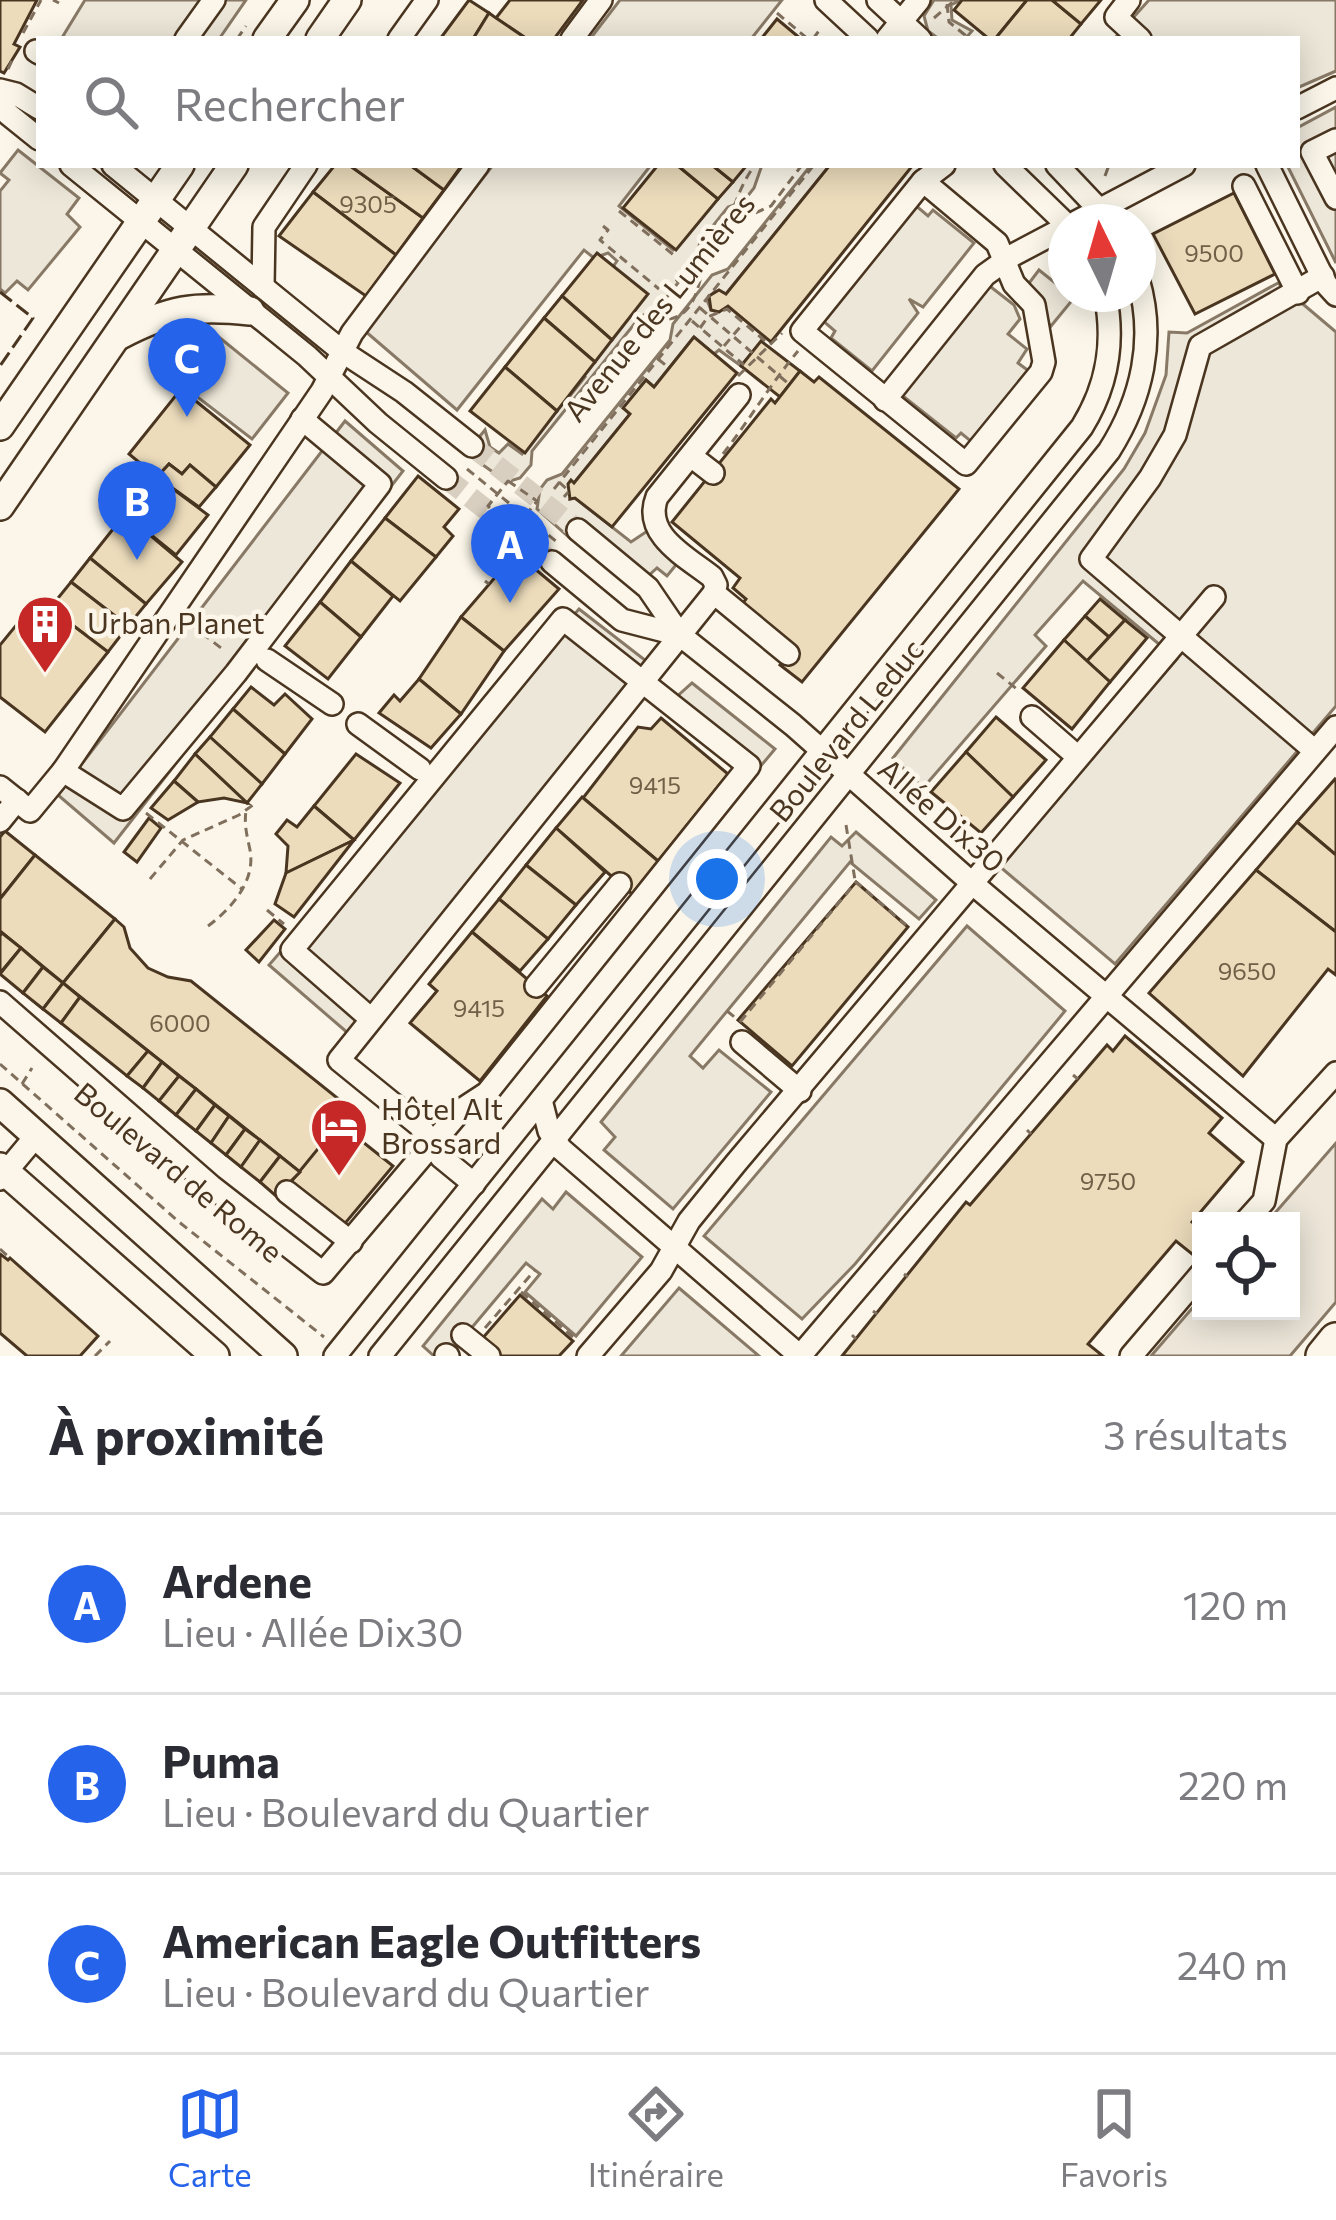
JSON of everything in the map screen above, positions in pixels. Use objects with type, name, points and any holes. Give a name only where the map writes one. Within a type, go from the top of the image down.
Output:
[{"type":"highway","points":[[1323,1356],[1336,1340]]},
{"type":"main road","points":[[269,36],[295,0]]},
{"type":"main road","points":[[322,36],[347,0]]},
{"type":"main road","points":[[0,426],[178,168]]},
{"type":"main road","points":[[0,506],[232,168]]},
{"type":"main road","points":[[116,337],[184,308],[256,299]]},
{"type":"main road","points":[[0,1103],[283,1356]]},
{"type":"main road","points":[[2,1173],[215,1356]]},
{"type":"street","points":[[189,36],[214,0]]},
{"type":"street","points":[[401,36],[427,0]]},
{"type":"street","points":[[574,36],[601,0]]},
{"type":"street","points":[[826,0],[865,36]]},
{"type":"street","points":[[878,0],[894,30],[922,20]]},
{"type":"street","points":[[1130,0],[1116,17],[1137,36]]},
{"type":"street","points":[[1300,106],[1336,88]]},
{"type":"street","points":[[5,101],[36,107]]},
{"type":"street","points":[[5,101],[36,136]]},
{"type":"street","points":[[1336,140],[1312,152],[1336,199]]},
{"type":"street","points":[[76,168],[148,211],[256,299],[404,392],[472,446]]},
{"type":"street","points":[[114,168],[148,211]]},
{"type":"street","points":[[256,299],[264,226],[304,168]]},
{"type":"street","points":[[0,821],[16,800],[63,771],[331,377],[352,333],[476,168]]},
{"type":"street","points":[[922,181],[997,243],[1014,284],[1034,305],[1043,368],[966,464],[802,332],[922,181],[940,168]]},
{"type":"street","points":[[1008,168],[1048,208]]},
{"type":"street","points":[[1060,168],[1095,204]]},
{"type":"street","points":[[1123,204],[1179,168]]},
{"type":"street","points":[[1269,168],[1329,285],[1298,292],[1200,346],[1175,435],[1091,559],[1315,751]]},
{"type":"street","points":[[1244,186],[1298,292]]},
{"type":"street","points":[[885,400],[986,275],[1048,236]]},
{"type":"street","points":[[256,299],[378,423],[446,478]]},
{"type":"street","name":"Boulevard Leduc","points":[[335,1356],[1057,461],[1090,414],[1105,376],[1106,312]]},
{"type":"street","name":"Boulevard Leduc","points":[[380,1356],[1118,438],[1143,368],[1144,312]]},
{"type":"street","points":[[474,1184],[447,1163],[419,1125],[339,1060],[714,593],[712,577],[663,537],[653,519],[657,497],[738,387]]},
{"type":"street","points":[[63,771],[124,809],[236,673],[380,484],[302,419]]},
{"type":"street","points":[[691,456],[714,469]]},
{"type":"street","points":[[578,530],[648,588],[680,635]]},
{"type":"street","points":[[552,562],[622,620],[680,635]]},
{"type":"street","points":[[714,593],[788,654]]},
{"type":"street","points":[[584,1349],[661,1271],[704,1202],[1214,597]]},
{"type":"street","points":[[0,1002],[211,1186],[323,1273],[465,1106],[487,1093],[749,766],[562,619],[292,950],[371,1019]]},
{"type":"street","name":"Allée Dix30","points":[[680,635],[1276,1139]]},
{"type":"street","points":[[267,660],[332,704]]},
{"type":"street","points":[[1032,717],[1078,757]]},
{"type":"street","points":[[358,724],[420,769]]},
{"type":"street","points":[[541,1100],[555,1141],[800,1356],[1336,727]]},
{"type":"street","points":[[536,986],[620,884]]},
{"type":"street","points":[[578,935],[599,954]]},
{"type":"street","points":[[742,1042],[800,1091]]},
{"type":"street","points":[[1254,1212],[1264,1201],[1276,1139],[1336,1072]]},
{"type":"street","points":[[2,1173],[36,1136]]},
{"type":"street","points":[[287,1192],[351,1242]]},
{"type":"street","points":[[1131,1356],[1192,1285]]},
{"type":"path","points":[[5,101],[27,51],[26,24],[41,0]]},
{"type":"path","points":[[922,20],[936,17],[955,0]]},
{"type":"path","points":[[947,4],[949,22],[964,36]]},
{"type":"path","points":[[777,14],[807,36]]},
{"type":"path","points":[[814,36],[821,28]]},
{"type":"path","points":[[698,304],[707,258],[753,168]]},
{"type":"path","points":[[727,226],[772,206],[800,168]]},
{"type":"path","name":"Avenue des Lumières","points":[[554,489],[811,168]]},
{"type":"path","points":[[1105,176],[1107,168]]},
{"type":"path","points":[[619,211],[675,256]]},
{"type":"path","points":[[603,226],[608,230],[600,240],[633,263],[659,290]]},
{"type":"path","points":[[700,328],[708,307],[698,304],[669,319],[650,320],[670,281],[707,258]]},
{"type":"path","points":[[706,315],[727,309],[771,347],[746,366],[738,387]]},
{"type":"path","points":[[706,315],[790,385]]},
{"type":"path","points":[[689,319],[746,366]]},
{"type":"path","points":[[723,347],[743,324]]},
{"type":"path","points":[[714,469],[801,348]]},
{"type":"path","points":[[658,358],[669,368]]},
{"type":"path","points":[[613,414],[623,423]]},
{"type":"path","points":[[508,481],[537,501],[514,530],[488,506],[508,481]]},
{"type":"path","points":[[559,482],[569,491],[564,497]]},
{"type":"path","points":[[184,619],[230,657]]},
{"type":"path","points":[[997,673],[1018,690]]},
{"type":"path","points":[[910,780],[918,770]]},
{"type":"path","points":[[149,879],[183,839],[254,805]]},
{"type":"path","points":[[208,926],[227,912],[242,889],[251,855],[244,832],[246,810]]},
{"type":"path","points":[[145,812],[242,889]]},
{"type":"path","points":[[846,825],[856,882],[913,932]]},
{"type":"path","points":[[727,1011],[738,1020],[856,882]]},
{"type":"path","points":[[267,910],[290,929]]},
{"type":"path","name":"Boulevard de Rome","points":[[0,1064],[178,1222],[316,1331]]},
{"type":"path","points":[[22,1084],[32,1068]]},
{"type":"path","points":[[0,1249],[10,1258]]},
{"type":"path","points":[[477,1342],[535,1270]]},
{"type":"path","points":[[518,1290],[584,1349]]},
{"type":"path","points":[[95,1356],[110,1341]]},
{"type":"shaded area","points":[[85,0],[246,0],[221,36],[63,36]]},
{"type":"shaded area","points":[[620,0],[782,0],[753,36],[592,36]]},
{"type":"shaded area","points":[[934,0],[961,0],[951,5],[952,20],[972,31],[968,36],[935,36],[928,31],[924,16]]},
{"type":"shaded area","points":[[1149,0],[1336,0],[1336,71],[1300,87],[1300,36],[1117,36]]},
{"type":"shaded area","points":[[1336,107],[1336,263],[1288,168],[1300,168],[1300,126]]},
{"type":"shaded area","points":[[18,150],[79,198],[67,214],[80,227],[28,290],[17,281],[5,293],[0,289],[0,191],[9,180],[0,173]]},
{"type":"shaded area","points":[[491,168],[649,168],[619,206],[673,250],[741,168],[761,168],[754,188],[743,202],[728,207],[700,242],[696,260],[659,307],[640,317],[532,451],[531,465],[520,478],[507,482],[466,453],[485,430],[490,447],[499,453],[508,444],[522,454],[556,412],[557,394],[566,401],[585,377],[577,370],[617,261],[608,253],[594,258],[584,250],[457,410],[365,331]]},
{"type":"shaded area","points":[[809,168],[828,168],[726,294],[715,291],[707,300],[711,310],[719,312],[728,306],[765,337],[741,366],[693,338],[654,387],[646,380],[624,408],[630,414],[574,483],[570,499],[575,498],[631,542],[655,526],[684,555],[667,576],[657,568],[648,576],[582,524],[571,539],[537,509],[540,489],[562,474],[670,340],[673,324],[712,275],[728,269]]},
{"type":"shaded area","points":[[908,199],[928,216],[933,210],[974,243],[923,307],[909,299],[918,313],[872,371],[831,338],[835,331],[815,314]]},
{"type":"shaded area","points":[[1039,270],[1048,277],[1048,312],[1062,312],[1051,326],[1035,312],[1023,291]]},
{"type":"shaded area","points":[[982,280],[1014,305],[1020,319],[1008,334],[1027,349],[1018,363],[1037,377],[979,448],[961,433],[956,438],[894,389]]},
{"type":"shaded area","points":[[1278,283],[1336,332],[1336,706],[1115,964],[998,865],[1177,659],[1083,581],[1035,635],[1046,646],[923,788],[893,758],[1124,469],[1145,433],[1166,375],[1169,332],[1187,333]]},
{"type":"shaded area","points":[[199,321],[288,393],[252,439],[161,369]]},
{"type":"shaded area","points":[[345,421],[403,471],[114,843],[58,795]]},
{"type":"shaded area","points":[[579,609],[650,664],[349,1034],[269,965]]},
{"type":"shaded area","points":[[692,683],[775,749],[749,780],[663,709]]},
{"type":"shaded area","points":[[856,832],[936,900],[919,919],[850,862],[690,1056],[703,1068],[719,1050],[771,1092],[673,1209],[604,1150],[615,1137],[601,1122],[831,837],[842,846]]},
{"type":"shaded area","points":[[967,926],[1065,1011],[855,1264],[802,1319],[704,1236]]},
{"type":"shaded area","points":[[1336,1143],[1336,1302],[1290,1356],[1151,1356],[1192,1308],[1192,1320],[1300,1320],[1300,1212],[1276,1212]]},
{"type":"shaded area","points":[[566,1192],[642,1257],[576,1336],[525,1292],[540,1274],[526,1263],[448,1356],[434,1356],[423,1346],[542,1199],[553,1209]]},
{"type":"shaded area","points":[[679,1288],[759,1356],[621,1356]]},
{"type":"building","points":[[0,0],[37,0],[14,44],[20,47],[4,73],[0,71]]},
{"type":"building","points":[[469,0],[489,13],[475,36],[442,36]]},
{"type":"building","points":[[510,0],[583,0],[556,36],[523,36],[496,18]]},
{"type":"building","points":[[962,0],[1027,0],[997,36],[985,36],[954,10]]},
{"type":"building","points":[[1027,0],[1052,0],[1081,24],[1071,36],[997,36]]},
{"type":"building","points":[[1052,0],[1101,0],[1081,24]]},
{"type":"building","points":[[489,13],[523,36],[475,36]]},
{"type":"building","points":[[777,19],[797,36],[763,36]]},
{"type":"building","points":[[333,168],[353,168],[423,218],[396,255],[313,192]]},
{"type":"building","points":[[353,168],[414,168],[444,190],[423,218]]},
{"type":"building","points":[[414,168],[460,168],[444,190]]},
{"type":"building","points":[[656,168],[681,168],[718,199],[676,250],[623,208]]},
{"type":"building","points":[[681,168],[716,168],[733,182],[718,199]]},
{"type":"building","points":[[716,168],[745,168],[733,182]]},
{"type":"building","points":[[828,168],[911,168],[771,342],[728,306],[719,312],[711,310],[709,296],[719,290],[726,294]]},
{"type":"building","points":[[313,192],[396,255],[366,296],[279,236]]},
{"type":"building","points":[[1234,193],[1275,274],[1195,314],[1156,232]]},
{"type":"building","points":[[597,253],[648,294],[612,340],[562,296]]},
{"type":"building","points":[[562,296],[612,340],[595,362],[544,318]]},
{"type":"building","points":[[544,318],[595,362],[557,411],[505,367]]},
{"type":"building","points":[[694,337],[737,373],[612,527],[575,498],[570,499],[568,484],[574,483],[630,414],[623,408],[646,380],[654,387]]},
{"type":"building","points":[[761,341],[800,371],[780,397],[741,366]]},
{"type":"building","points":[[505,367],[557,411],[525,453],[470,411]]},
{"type":"building","points":[[800,371],[814,382],[819,377],[959,489],[802,682],[780,665],[795,646],[743,603],[746,599],[733,588],[740,578],[672,522],[771,399],[775,403]]},
{"type":"building","points":[[181,389],[250,445],[216,487],[190,465],[182,474],[169,464],[157,477],[129,454]]},
{"type":"building","points":[[169,464],[182,474],[190,465],[216,487],[199,507],[157,477]]},
{"type":"building","points":[[418,476],[459,509],[444,527],[453,536],[436,557],[385,518]]},
{"type":"building","points":[[157,477],[208,515],[176,555],[125,514]]},
{"type":"building","points":[[125,514],[182,562],[146,604],[90,558]]},
{"type":"building","points":[[385,518],[436,557],[400,601],[351,561]]},
{"type":"building","points":[[516,553],[559,589],[504,651],[461,617]]},
{"type":"building","points":[[90,558],[146,604],[128,626],[71,582]]},
{"type":"building","points":[[351,561],[393,596],[361,637],[320,602]]},
{"type":"building","points":[[71,582],[128,626],[108,652],[50,608]]},
{"type":"building","points":[[1100,599],[1125,620],[1109,637],[1085,616]]},
{"type":"building","points":[[320,602],[361,637],[328,679],[285,646]]},
{"type":"building","name":"Urban Planet","points":[[50,608],[108,652],[45,732],[0,697],[0,645],[27,612],[40,622]]},
{"type":"building","points":[[1085,616],[1109,637],[1087,661],[1064,640]]},
{"type":"building","points":[[461,617],[504,651],[461,714],[419,679]]},
{"type":"building","points":[[1125,620],[1147,638],[1110,682],[1087,661]]},
{"type":"building","points":[[1064,640],[1110,682],[1072,729],[1023,688]]},
{"type":"building","points":[[419,679],[461,714],[431,748],[379,713],[394,695],[400,701]]},
{"type":"building","points":[[251,687],[274,705],[285,694],[312,719],[285,754],[233,709]]},
{"type":"building","points":[[233,709],[285,754],[262,784],[210,737]]},
{"type":"building","points":[[996,717],[1046,760],[1013,797],[966,752]]},
{"type":"building","points":[[661,718],[728,774],[658,861],[583,798],[638,727],[651,729]]},
{"type":"building","points":[[210,737],[262,784],[247,803],[195,754]]},
{"type":"building","points":[[966,752],[1013,797],[981,833],[931,792]]},
{"type":"building","points":[[195,754],[247,803],[224,798],[198,802],[174,781]]},
{"type":"building","points":[[356,754],[400,783],[354,840],[314,806]]},
{"type":"building","points":[[1336,780],[1336,855],[1297,822]]},
{"type":"building","points":[[174,781],[198,802],[168,820],[151,808]]},
{"type":"building","points":[[582,797],[658,861],[632,894],[556,828]]},
{"type":"building","points":[[314,806],[354,840],[286,873],[288,846],[276,834],[287,820],[297,827]]},
{"type":"building","points":[[149,818],[161,828],[137,862],[124,852]]},
{"type":"building","points":[[1297,822],[1336,855],[1336,932],[1256,870]]},
{"type":"building","points":[[556,828],[605,872],[576,905],[526,865]]},
{"type":"building","points":[[5,831],[35,855],[0,899],[0,837]]},
{"type":"building","points":[[354,840],[294,917],[275,904],[286,873]]},
{"type":"building","points":[[35,855],[115,919],[63,983],[0,931],[0,899]]},
{"type":"building","points":[[526,865],[576,905],[548,939],[499,899]]},
{"type":"building","points":[[1256,870],[1336,932],[1336,975],[1328,969],[1243,1076],[1149,993]]},
{"type":"building","points":[[856,882],[908,927],[792,1066],[738,1020]]},
{"type":"building","points":[[499,899],[548,939],[520,971],[472,932]]},
{"type":"building","points":[[115,919],[124,927],[130,948],[148,968],[191,981],[351,1109],[300,1172],[63,983]]},
{"type":"building","points":[[274,920],[285,929],[259,962],[246,950]]},
{"type":"building","points":[[472,932],[547,996],[480,1081],[410,1023],[437,991],[429,984]]},
{"type":"building","points":[[0,936],[21,948],[0,973]]},
{"type":"building","points":[[21,948],[43,967],[23,993],[0,974]]},
{"type":"building","points":[[43,967],[63,983],[43,1009],[23,993]]},
{"type":"building","points":[[63,983],[80,997],[61,1023],[43,1009]]},
{"type":"building","points":[[80,997],[148,1051],[127,1076],[61,1023]]},
{"type":"building","points":[[1125,1036],[1222,1118],[1209,1133],[1243,1162],[1200,1212],[1192,1212],[1192,1254],[1176,1241],[1088,1344],[1103,1356],[842,1356],[966,1202],[970,1205],[1107,1045],[1113,1051]]},
{"type":"building","points":[[148,1051],[162,1062],[143,1088],[127,1076]]},
{"type":"building","points":[[162,1062],[179,1076],[159,1101],[143,1088]]},
{"type":"building","points":[[179,1076],[196,1089],[176,1115],[159,1101]]},
{"type":"building","points":[[196,1089],[215,1105],[196,1131],[176,1115]]},
{"type":"building","points":[[215,1105],[229,1116],[211,1143],[196,1131]]},
{"type":"building","points":[[229,1116],[245,1129],[226,1155],[211,1143]]},
{"type":"building","name":"Hôtel Alt Brossard","points":[[339,1123],[393,1166],[342,1227],[290,1183]]},
{"type":"building","points":[[245,1129],[260,1140],[241,1167],[226,1155]]},
{"type":"building","points":[[260,1140],[280,1156],[260,1182],[241,1167]]},
{"type":"building","points":[[280,1156],[300,1172],[276,1196],[260,1182]]},
{"type":"building","points":[[0,1254],[98,1336],[80,1356],[27,1356],[0,1333]]},
{"type":"building","points":[[520,1295],[573,1341],[559,1356],[500,1356],[481,1340]]},
{"type":"tunnel","points":[[472,446],[578,530]]},
{"type":"tunnel","points":[[446,478],[552,562]]},
{"type":"fence","points":[[0,292],[33,318],[0,366]]},
{"type":"place","name":"American Eagle Outfitters","points":[[187,417]]},
{"type":"place","name":"Puma","points":[[137,560]]},
{"type":"place","name":"Ardene","points":[[510,603]]},
{"type":"place","name":"Urban Planet","points":[[45,675]]},
{"type":"place","name":"Hôtel Alt Brossard","points":[[339,1178]]}]
